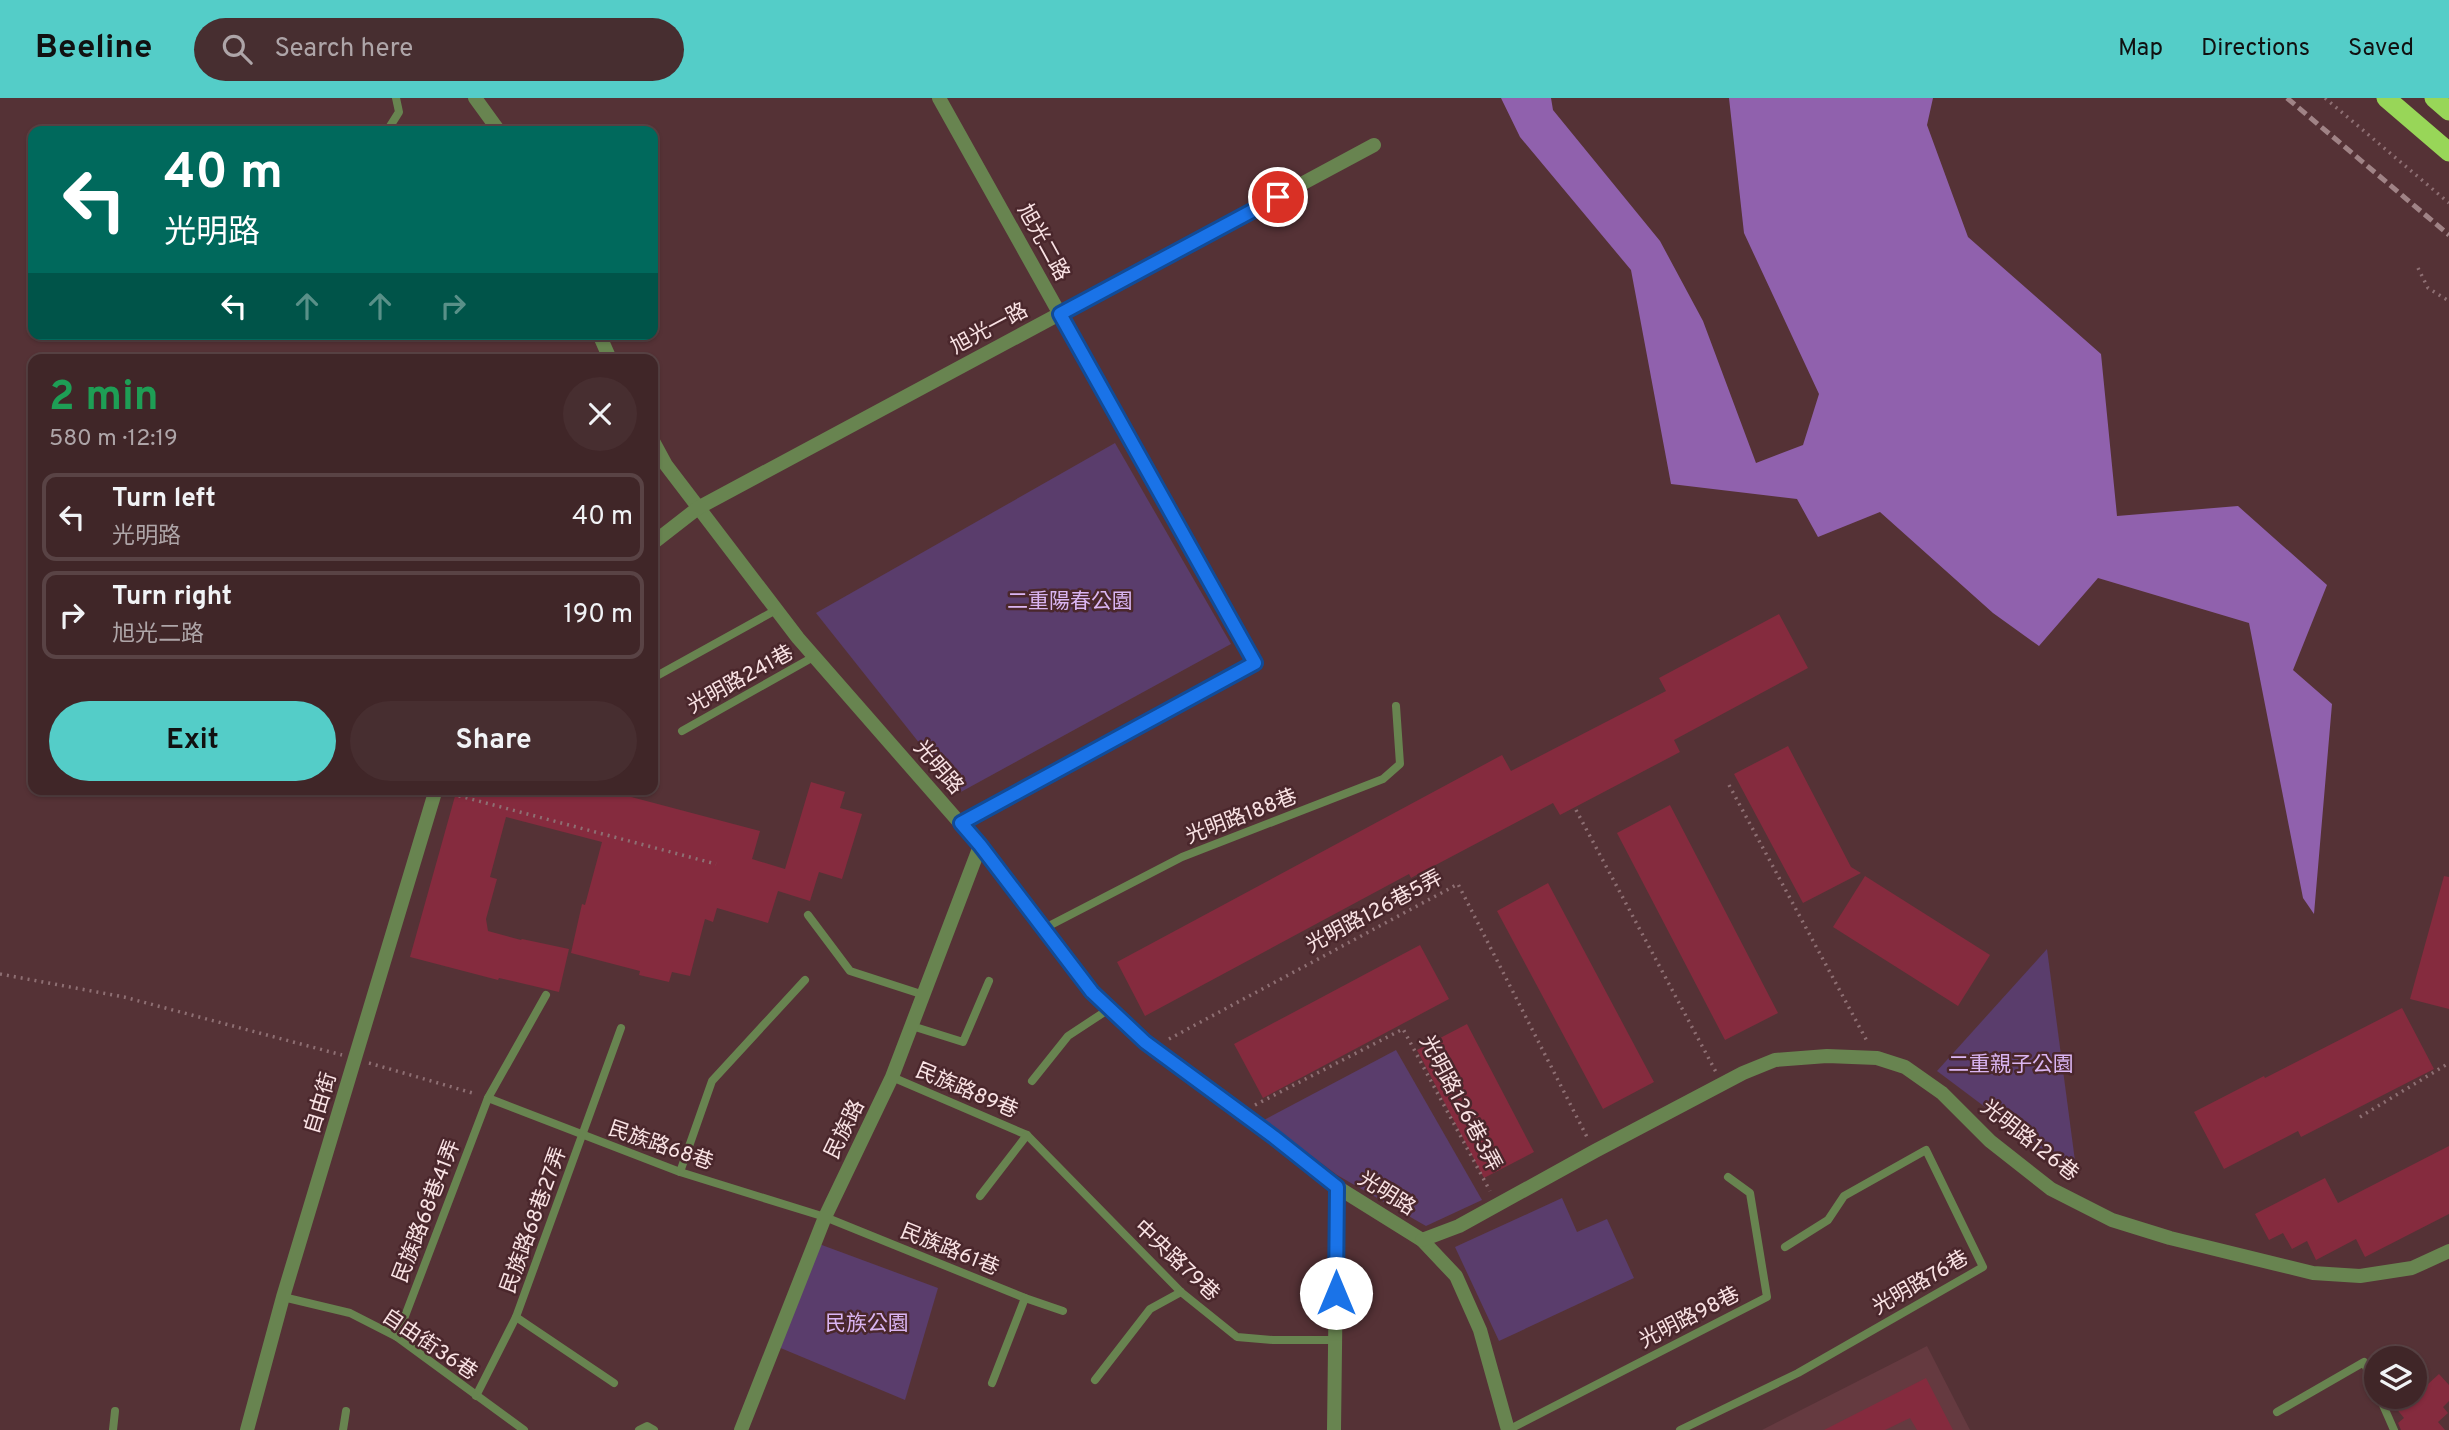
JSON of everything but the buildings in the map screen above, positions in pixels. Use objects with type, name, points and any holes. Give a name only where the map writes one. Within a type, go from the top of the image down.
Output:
[{"type":"highway","points":[[2386,98],[2449,152]]},
{"type":"highway","points":[[2434,98],[2449,111]]},
{"type":"street","points":[[475,98],[495,126]]},
{"type":"street","name":"旭光二路","points":[[939,98],[1255,663],[961,823]]},
{"type":"street","name":"旭光一路","points":[[658,539],[698,508],[1374,145]]},
{"type":"street","name":"光明路","points":[[658,450],[666,465],[776,610],[980,845],[1092,992],[1153,1048],[1337,1187],[1422,1240],[1456,1276],[1480,1330],[1508,1430]]},
{"type":"street","name":"自由街","points":[[247,1430],[283,1297],[434,795]]},
{"type":"street","name":"民族路","points":[[741,1430],[825,1217],[892,1077],[980,845]]},
{"type":"street","name":"光明路126巷","points":[[1422,1240],[1459,1226],[1722,1083],[1776,1060],[1827,1056],[1877,1058],[1905,1067],[1942,1093],[1990,1141],[2051,1189],[2112,1220],[2170,1238],[2312,1273],[2360,1276],[2412,1268],[2449,1251]]},
{"type":"street","points":[[1334,1430],[1337,1187]]},
{"type":"lane","points":[[390,126],[399,112],[396,98]]},
{"type":"lane","points":[[658,675],[776,610]]},
{"type":"lane","name":"光明路241巷","points":[[682,731],[815,656]]},
{"type":"lane","name":"光明路188巷","points":[[1043,929],[1182,857],[1383,779],[1400,764],[1396,706]]},
{"type":"lane","points":[[808,915],[850,971],[924,995]]},
{"type":"lane","points":[[680,1172],[712,1081],[805,980]]},
{"type":"lane","points":[[912,1026],[963,1042],[989,981]]},
{"type":"lane","name":"民族路68巷41弄","points":[[397,1338],[488,1098],[546,995]]},
{"type":"lane","points":[[1032,1082],[1069,1036],[1109,1009]]},
{"type":"lane","name":"民族路68巷27弄","points":[[476,1396],[516,1317],[621,1028]]},
{"type":"lane","name":"民族路89巷","points":[[892,1077],[1027,1135]]},
{"type":"lane","name":"民族路68巷","points":[[488,1098],[680,1172],[825,1217]]},
{"type":"lane","points":[[980,1196],[1027,1135]]},
{"type":"lane","name":"中央路79巷","points":[[1027,1135],[1181,1292],[1237,1337],[1273,1340],[1336,1339]]},
{"type":"lane","name":"光明路76巷","points":[[1680,1430],[1798,1373],[1983,1267],[1926,1150],[1844,1196],[1828,1220],[1784,1247]]},
{"type":"lane","name":"光明路98巷","points":[[1508,1430],[1767,1297],[1750,1193],[1728,1177]]},
{"type":"lane","name":"民族路61巷","points":[[825,1217],[1063,1311]]},
{"type":"lane","points":[[1096,1380],[1150,1309],[1181,1292]]},
{"type":"lane","name":"自由街36巷","points":[[283,1297],[350,1313],[397,1338],[524,1430]]},
{"type":"lane","points":[[992,1383],[1025,1298]]},
{"type":"lane","name":"民族路68巷27弄","points":[[516,1317],[614,1383]]},
{"type":"lane","points":[[2277,1412],[2364,1362]]},
{"type":"lane","points":[[2385,1409],[2394,1430]]},
{"type":"lane","points":[[113,1430],[115,1411]]},
{"type":"lane","points":[[343,1430],[346,1411]]},
{"type":"lane","points":[[639,1430],[647,1426],[654,1430]]},
{"type":"path","points":[[2325,98],[2449,203]]},
{"type":"path","points":[[2418,268],[2428,288],[2449,301]]},
{"type":"path","points":[[1729,785],[1877,1058]]},
{"type":"path","points":[[455,795],[716,864]]},
{"type":"path","points":[[1576,810],[1722,1083]]},
{"type":"path","name":"光明路126巷5弄","points":[[1153,1048],[1458,884],[1595,1151]]},
{"type":"path","points":[[0,974],[124,997],[355,1058],[488,1098]]},
{"type":"path","name":"光明路126巷3弄","points":[[1240,1112],[1403,1029],[1498,1205]]},
{"type":"path","points":[[2360,1117],[2449,1063]]},
{"type":"shaded area","points":[[1501,98],[1551,98],[1553,110],[1660,241],[1703,321],[1756,463],[1803,445],[1819,394],[1744,233],[1729,98],[1933,98],[1927,125],[1968,237],[2101,354],[2117,516],[2238,506],[2327,585],[2293,670],[2332,704],[2314,914],[2303,898],[2249,623],[2098,578],[2039,646],[1993,613],[1880,512],[1818,537],[1797,499],[1671,484],[1631,270],[1520,137]]},
{"type":"shaded area","points":[[1927,1346],[1970,1430],[1762,1430]]},
{"type":"green space","name":"二重陽春公園","points":[[1115,443],[1231,644],[959,793],[816,613]]},
{"type":"green space","name":"二重親子公園","points":[[2047,949],[2077,1176],[1937,1071]]},
{"type":"green space","points":[[1396,1050],[1482,1200],[1426,1226],[1337,1175],[1264,1120]]},
{"type":"green space","points":[[1562,1198],[1577,1232],[1607,1219],[1634,1278],[1499,1341],[1455,1247]]},
{"type":"green space","name":"民族公園","points":[[811,1241],[938,1288],[905,1400],[771,1344]]},
{"type":"railway","points":[[2287,98],[2449,235]]},
{"type":"route","points":[[1278,197],[1060,314],[1255,663],[961,823],[1092,992],[1145,1042],[1337,1187],[1336,1293]]}]
